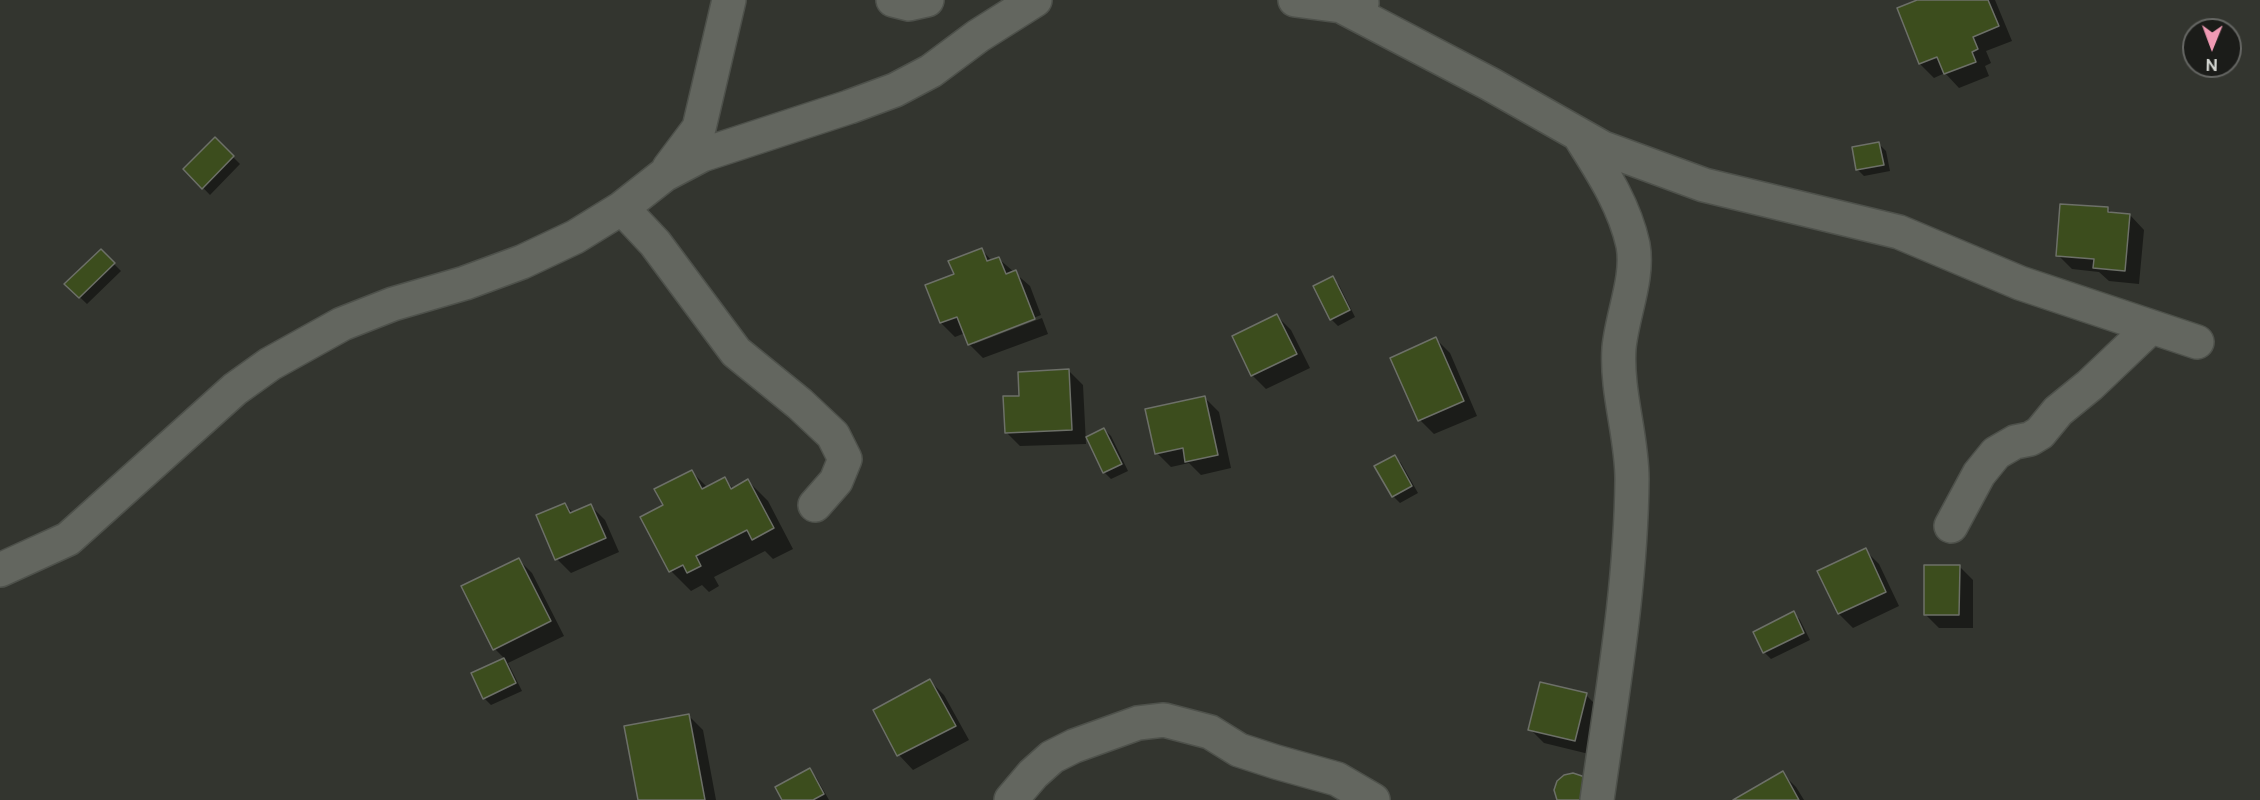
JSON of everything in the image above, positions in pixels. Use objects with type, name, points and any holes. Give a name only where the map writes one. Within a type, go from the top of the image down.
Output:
[{"type":"street","points":[[664,175],[699,128],[729,0]]},
{"type":"street","points":[[893,0],[909,4],[927,0]]},
{"type":"street","points":[[0,570],[68,539],[226,397],[270,364],[342,324],[393,304],[465,283],[522,262],[575,237],[622,208],[664,175],[702,155],[896,90],[931,71],[978,36],[1035,0]]},
{"type":"street","points":[[1295,0],[1356,3],[1490,84],[1603,148],[1704,185],[1899,232],[2020,283],[2197,342]]},
{"type":"street","points":[[1578,134],[1608,182],[1627,220],[1633,249],[1632,277],[1619,349],[1620,380],[1632,477],[1628,586],[1597,800]]},
{"type":"street","points":[[622,208],[655,243],[736,352],[800,404],[833,435],[845,459],[836,481],[815,505]]},
{"type":"street","points":[[1951,526],[1979,474],[1996,453],[2015,442],[2030,439],[2040,433],[2058,411],[2090,385],[2151,327]]},
{"type":"street","points":[[1011,800],[1033,774],[1052,757],[1074,746],[1138,723],[1164,720],[1210,732],[1239,750],[1337,779],[1373,800]]},
{"type":"building","points":[[1917,0],[1988,0],[1999,26],[1973,37],[1978,49],[1972,52],[1976,62],[1944,74],[1937,57],[1919,64],[1897,8]]},
{"type":"building","points":[[215,137],[234,156],[202,189],[183,169]]},
{"type":"building","points":[[1879,142],[1884,165],[1856,170],[1852,147]]},
{"type":"building","points":[[2060,204],[2108,207],[2108,212],[2130,214],[2125,271],[2093,268],[2094,259],[2056,256]]},
{"type":"building","points":[[982,248],[987,261],[999,257],[1006,274],[1016,270],[1035,319],[968,345],[957,317],[940,323],[925,285],[954,274],[948,261]]},
{"type":"building","points":[[101,249],[115,263],[79,298],[64,284]]},
{"type":"building","points":[[1333,276],[1350,310],[1330,320],[1313,286]]},
{"type":"building","points":[[1277,314],[1297,354],[1251,376],[1232,336]]},
{"type":"building","points":[[1436,337],[1464,401],[1418,421],[1390,358]]},
{"type":"building","points":[[1069,369],[1072,430],[1005,433],[1003,396],[1019,396],[1018,372]]},
{"type":"building","points":[[1205,396],[1218,455],[1185,462],[1183,448],[1155,454],[1145,409]]},
{"type":"building","points":[[1104,428],[1122,464],[1103,473],[1086,437]]},
{"type":"building","points":[[1395,455],[1412,486],[1392,497],[1374,466]]},
{"type":"building","points":[[692,470],[702,489],[725,477],[731,489],[748,479],[774,528],[752,540],[747,530],[696,556],[701,566],[687,573],[683,565],[669,572],[640,517],[663,505],[654,489]]},
{"type":"building","points":[[565,503],[570,513],[591,504],[606,538],[555,560],[536,515]]},
{"type":"building","points":[[1866,548],[1886,592],[1838,614],[1817,571]]},
{"type":"building","points":[[519,558],[551,621],[493,650],[461,586]]},
{"type":"building","points":[[1924,565],[1960,565],[1959,615],[1924,615]]},
{"type":"building","points":[[1794,611],[1804,633],[1763,653],[1753,632]]},
{"type":"building","points":[[504,658],[516,683],[483,699],[471,673]]},
{"type":"building","points":[[930,679],[956,726],[897,756],[873,710]]},
{"type":"building","points":[[1540,682],[1587,693],[1575,741],[1528,730]]},
{"type":"building","points":[[689,714],[705,800],[638,800],[624,726]]},
{"type":"building","points":[[810,768],[824,794],[813,800],[782,800],[775,787]]},
{"type":"building","points":[[1783,771],[1799,800],[1733,800]]},
{"type":"building","points":[[1573,773],[1582,776],[1588,783],[1587,800],[1557,800],[1554,790],[1557,781],[1564,775]]}]
